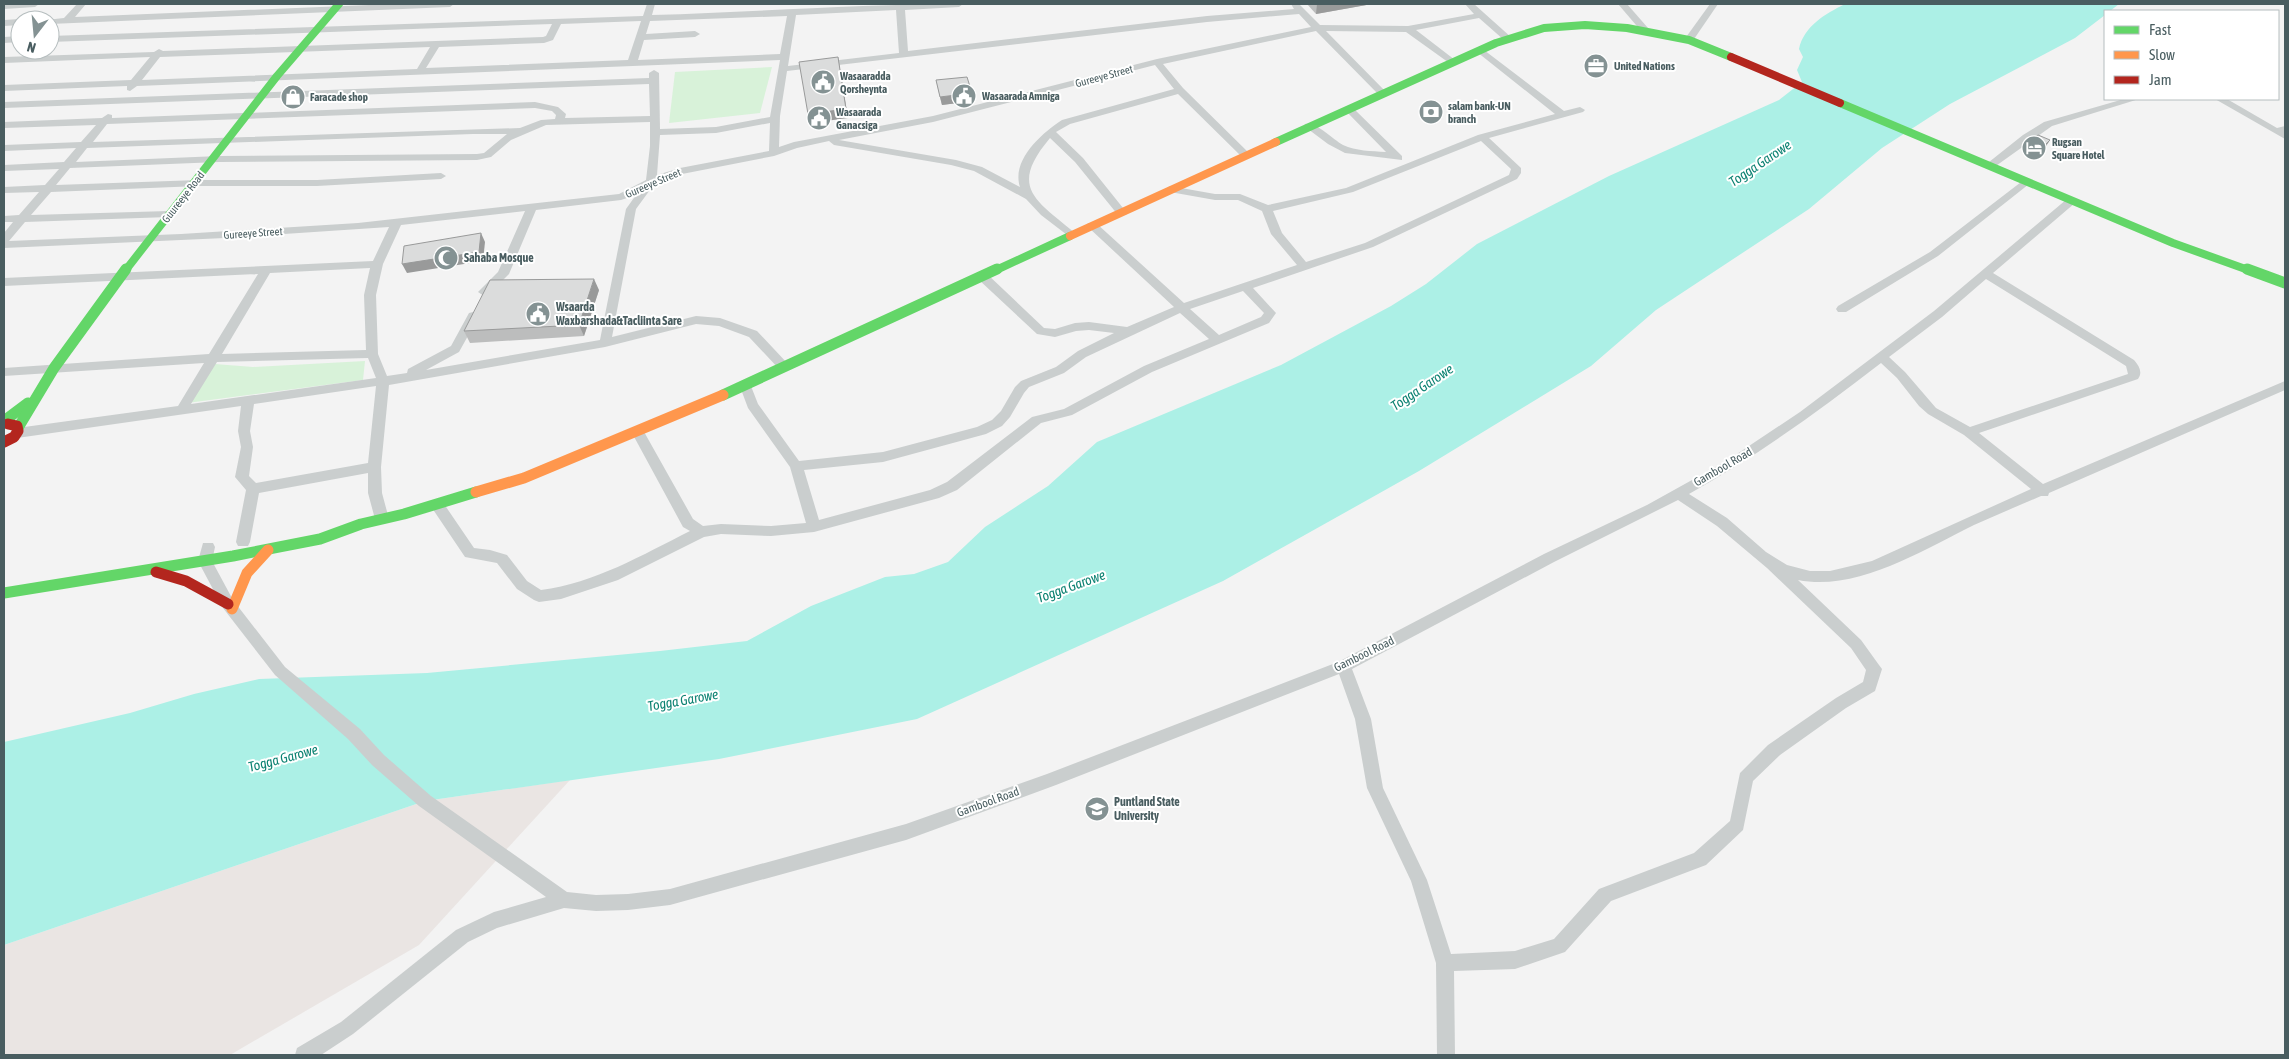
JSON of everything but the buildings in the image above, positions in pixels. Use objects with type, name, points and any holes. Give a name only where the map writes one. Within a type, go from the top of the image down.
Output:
[{"type":"main road","name":"Guureeye Road","points":[[17,431],[54,368],[119,278],[278,76],[337,6]]},
{"type":"main road","points":[[4,593],[148,570],[207,550],[268,550],[320,539],[361,524],[437,505],[524,478],[638,433],[1309,126],[1506,38],[1536,29],[1577,25],[1645,30],[1689,40],[2173,243],[2285,283]]},
{"type":"main road","points":[[4,423],[36,397]]},
{"type":"main road","points":[[4,423],[14,424],[17,431],[4,442]]},
{"type":"main road","points":[[328,525],[361,524]]},
{"type":"main road","points":[[148,570],[186,580],[230,607],[247,573],[268,550]]},
{"type":"main road","points":[[76,569],[94,566]]},
{"type":"street","points":[[6,6],[34,4]]},
{"type":"street","points":[[67,20],[82,4]]},
{"type":"street","points":[[4,240],[106,121],[118,102],[197,4]]},
{"type":"street","points":[[60,20],[187,16],[337,6],[450,4]]},
{"type":"street","points":[[632,63],[651,4]]},
{"type":"street","points":[[60,38],[645,18],[959,4]]},
{"type":"street","points":[[1293,4],[1382,94]]},
{"type":"street","points":[[1469,4],[1506,38]]},
{"type":"street","points":[[1622,4],[1645,30]]},
{"type":"street","points":[[1689,40],[1694,30],[1714,4]]},
{"type":"street","points":[[900,6],[904,55]]},
{"type":"street","points":[[784,69],[1207,19],[1301,11]]},
{"type":"street","points":[[774,153],[775,119],[792,12]]},
{"type":"street","name":"Gureeye Street","points":[[4,245],[149,240],[397,222],[621,197],[636,191],[651,181],[705,164],[774,153],[794,145],[933,119],[1157,62],[1317,28],[1408,29],[1481,15]]},
{"type":"street","points":[[4,60],[544,40],[550,38],[558,21]]},
{"type":"street","points":[[1408,29],[1452,62]]},
{"type":"street","points":[[640,37],[695,34]]},
{"type":"street","points":[[420,71],[436,44]]},
{"type":"street","points":[[1480,50],[1562,115]]},
{"type":"street","points":[[4,88],[786,57]]},
{"type":"street","points":[[605,343],[631,209],[651,181],[655,62]]},
{"type":"street","points":[[1157,62],[1180,90],[1246,155]]},
{"type":"street","points":[[4,105],[653,81]]},
{"type":"street","points":[[420,109],[430,89]]},
{"type":"street","points":[[1028,196],[1024,185],[1026,164],[1050,132],[1066,122],[1180,90]]},
{"type":"street","points":[[1989,166],[2027,137],[2048,124],[2131,100]]},
{"type":"street","points":[[2222,100],[2280,130],[2285,136]]},
{"type":"street","points":[[4,125],[535,105],[555,109],[560,114],[559,121]]},
{"type":"street","points":[[1348,109],[1407,167]]},
{"type":"street","points":[[1170,190],[1215,197],[1240,197],[1267,209],[1349,190],[1482,138],[1580,110]]},
{"type":"street","points":[[4,148],[228,139],[399,145],[477,157],[487,155],[508,138],[521,131],[545,122],[654,119]]},
{"type":"street","points":[[654,132],[716,130],[775,119]]},
{"type":"street","points":[[1309,126],[1336,147],[1348,152],[1395,155]]},
{"type":"street","points":[[4,168],[212,159],[399,145],[521,131]]},
{"type":"street","points":[[1050,132],[1079,160],[1122,213]]},
{"type":"street","points":[[796,466],[883,458],[981,431],[996,423],[1006,414],[1019,390],[1025,384],[1060,370],[1082,354],[1128,331],[1181,308],[1369,245],[1513,177],[1516,173],[1516,168],[1482,138]]},
{"type":"street","points":[[826,140],[952,162],[978,169],[1028,196],[1071,235]]},
{"type":"street","points":[[384,178],[399,145]]},
{"type":"street","points":[[4,190],[194,183],[317,183],[441,176]]},
{"type":"street","points":[[1842,309],[1934,254],[2025,182]]},
{"type":"street","name":"Gambool Road","points":[[564,900],[604,903],[670,897],[906,832],[1085,767],[1343,666],[1549,558],[1652,509],[1733,463],[1804,415],[1882,358],[1938,314],[2071,201]]},
{"type":"street","points":[[398,379],[455,349],[461,342],[484,293],[503,274],[532,207]]},
{"type":"street","points":[[1267,209],[1278,234],[1304,267]]},
{"type":"street","points":[[4,219],[169,214]]},
{"type":"street","points":[[382,519],[376,493],[374,467],[382,381],[372,354],[370,295],[377,264],[397,222]]},
{"type":"street","points":[[1092,225],[1216,339]]},
{"type":"street","points":[[4,282],[119,278],[377,264]]},
{"type":"street","points":[[182,409],[266,270]]},
{"type":"street","points":[[1969,432],[2134,376],[2134,368],[2130,363],[1985,273]]},
{"type":"street","points":[[982,276],[1041,331],[1055,333],[1075,327],[1089,326],[1128,331]]},
{"type":"street","points":[[437,505],[470,553],[490,555],[502,560],[522,585],[539,596],[561,593],[613,576],[701,532],[720,529],[771,531],[814,527],[934,494],[952,486],[1038,420],[1068,412],[1130,378],[1268,316],[1270,313],[1244,286]]},
{"type":"street","points":[[17,431],[398,379],[605,343],[696,320],[720,322],[753,334],[784,367]]},
{"type":"street","points":[[4,372],[213,358],[372,354]]},
{"type":"street","points":[[1882,358],[1901,374],[1932,411],[1969,432],[2042,492]]},
{"type":"street","points":[[744,384],[752,405],[796,466],[814,527]]},
{"type":"street","points":[[1773,565],[1810,578],[1825,578],[1856,573],[1988,513],[2042,492],[2285,385]]},
{"type":"street","points":[[243,541],[252,489],[242,477],[248,447],[244,431],[248,400]]},
{"type":"street","points":[[638,433],[688,522],[701,532]]},
{"type":"street","points":[[252,489],[374,467]]},
{"type":"street","points":[[1445,963],[1515,960],[1559,946],[1605,895],[1700,859],[1737,825],[1746,778],[1774,750],[1841,702],[1870,686],[1874,669],[1856,644],[1773,565],[1757,554],[1724,523],[1678,493]]},
{"type":"street","points":[[207,550],[230,607],[280,671],[354,734],[378,760],[425,801],[564,900]]},
{"type":"street","points":[[1343,666],[1362,719],[1376,788],[1419,880],[1445,963],[1446,1055]]},
{"type":"street","points":[[304,1055],[347,1028],[462,936],[494,920],[564,900]]},
{"type":"shaded area","points":[[772,67],[760,113],[669,123],[675,72]]},
{"type":"shaded area","points":[[365,361],[363,380],[187,403],[215,364],[253,367]]},
{"type":"sand","points":[[570,780],[419,945],[230,1055],[4,1055],[4,945],[425,801]]},
{"type":"water","name":"Togga Garowe","points":[[1845,4],[2119,4],[2111,10],[2104,10],[2104,16],[2075,38],[1950,104],[1882,148],[1809,209],[1656,310],[1591,366],[1419,471],[1223,581],[917,719],[719,759],[425,801],[4,945],[4,742],[130,713],[194,694],[259,679],[427,673],[747,641],[811,606],[885,577],[914,574],[948,562],[985,527],[1048,486],[1097,442],[1281,365],[1391,306],[1426,284],[1477,244],[1609,176],[1779,100],[1802,82],[1797,70],[1803,57],[1799,49],[1802,41],[1810,27],[1830,12]]},
{"type":"traffic: fast","points":[[18,428],[54,368],[119,278],[277,76],[339,4]]},
{"type":"traffic: fast","points":[[1276,142],[1496,43],[1544,28],[1585,25],[1627,28],[1689,40],[1731,57]]},
{"type":"traffic: fast","points":[[1840,103],[2173,243],[2285,283]]},
{"type":"traffic: fast","points":[[723,395],[1070,236]]},
{"type":"traffic: fast","points":[[4,421],[28,403]]},
{"type":"traffic: fast","points":[[4,593],[233,556],[320,539],[361,524],[404,514],[476,492]]},
{"type":"traffic: slow","points":[[1070,236],[1276,142]]},
{"type":"traffic: slow","points":[[476,492],[524,478],[723,395]]},
{"type":"traffic: slow","points":[[232,609],[247,573],[268,550]]},
{"type":"traffic: jam","points":[[1731,57],[1840,103]]},
{"type":"traffic: jam","points":[[4,442],[14,437],[18,431],[17,426],[8,424]]},
{"type":"traffic: jam","points":[[156,572],[186,581],[228,604]]},
{"type":"place","name":"United Nations","points":[[1596,66]]},
{"type":"place","name":"Wasaaradda Qorsheynta","points":[[823,82]]},
{"type":"place","name":"Wasaarada Amniga","points":[[964,96]]},
{"type":"place","name":"Faracade shop","points":[[293,97]]},
{"type":"place","name":"salam bank-UN branch","points":[[1431,112]]},
{"type":"place","name":"Wasaarada Ganacsiga","points":[[819,118]]},
{"type":"place","name":"Rugsan Square Hotel","points":[[2034,148]]},
{"type":"place","name":"Sahaba Mosque","points":[[446,258]]},
{"type":"place","name":"Wsaarda Waxbarshada&Tacliinta Sare","points":[[538,314]]},
{"type":"place","name":"Puntland State University","points":[[1097,809]]}]
